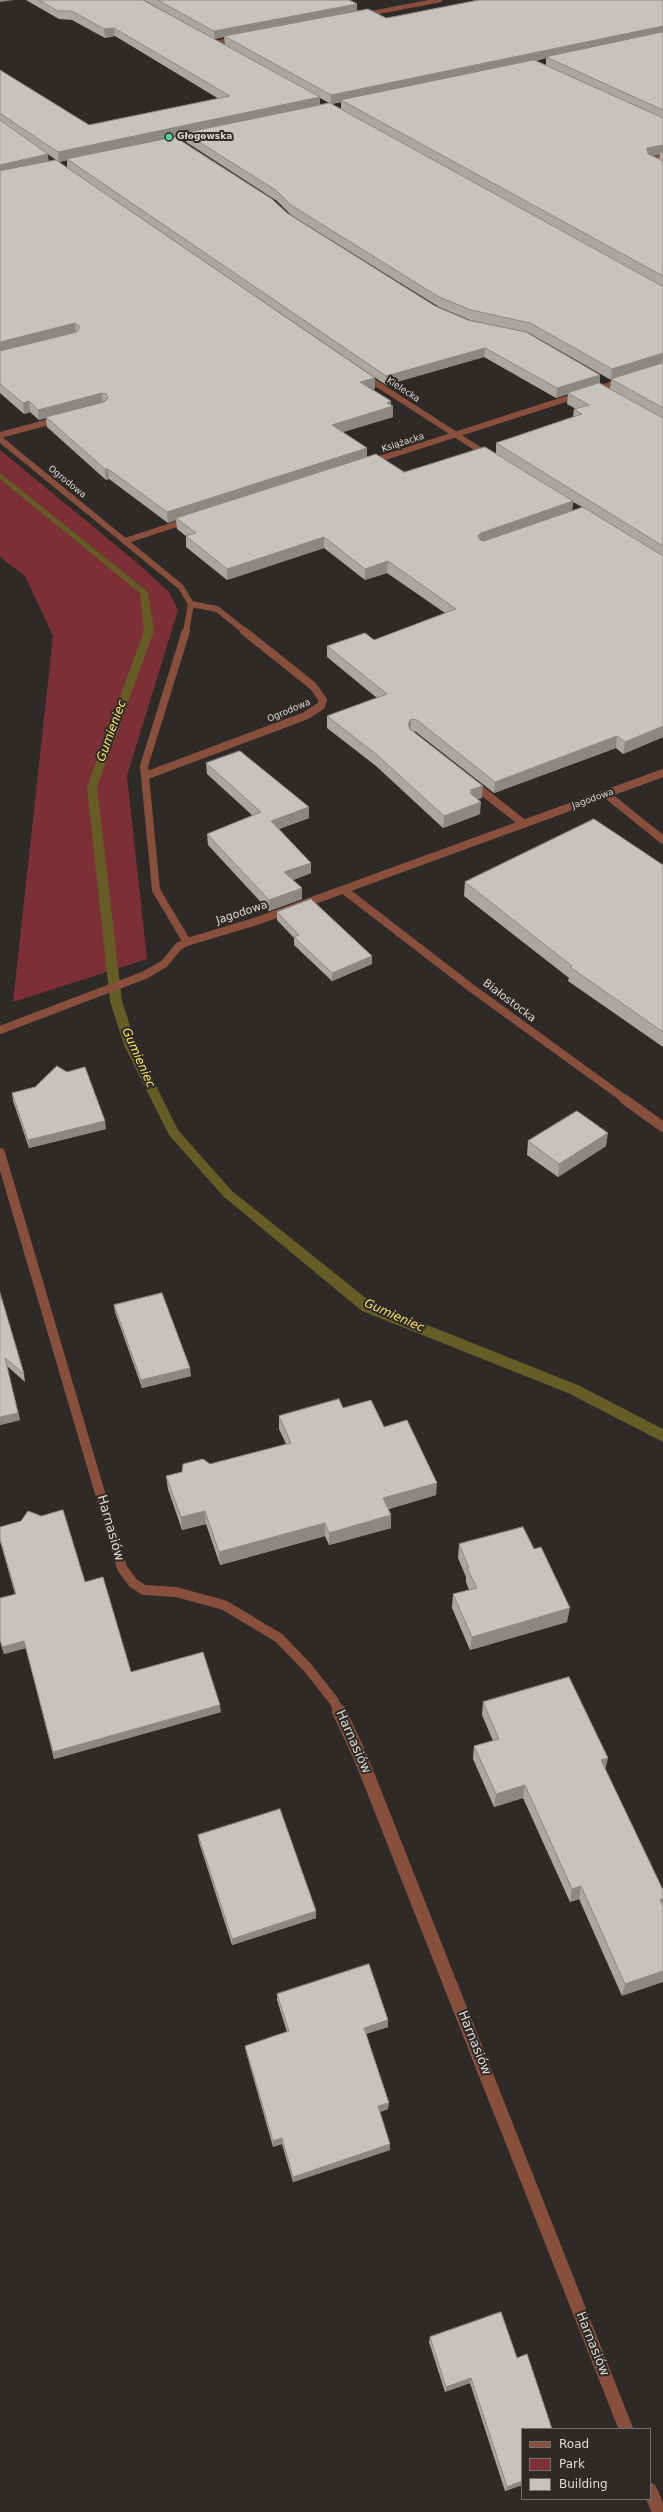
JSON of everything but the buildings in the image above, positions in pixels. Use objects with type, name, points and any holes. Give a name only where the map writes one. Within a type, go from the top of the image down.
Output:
[{"type":"street","points":[[357,16],[440,0]]},
{"type":"street","points":[[214,43],[243,38]]},
{"type":"street","points":[[663,156],[649,160],[663,167]]},
{"type":"street","name":"Kielecka","points":[[356,370],[495,460]]},
{"type":"street","name":"Książacka","points":[[365,464],[626,380]]},
{"type":"street","points":[[605,381],[611,385]]},
{"type":"street","points":[[599,389],[605,392]]},
{"type":"street","points":[[0,435],[66,417]]},
{"type":"street","name":"Ogrodowa","points":[[0,439],[181,587],[190,604],[208,606],[226,615],[313,686],[323,700],[321,706],[316,711],[305,716],[145,776]]},
{"type":"street","points":[[125,541],[200,517]]},
{"type":"street","points":[[187,942],[156,890],[144,766],[190,618],[190,604]]},
{"type":"street","name":"Jagodowa","points":[[0,1030],[102,993],[131,980],[164,964],[179,946],[187,942],[238,927],[344,890],[663,773]]},
{"type":"street","points":[[462,775],[524,824]]},
{"type":"street","points":[[606,794],[663,840]]},
{"type":"street","name":"Białostocka","points":[[344,890],[470,987],[663,1127]]},
{"type":"street","name":"Harnasiów","points":[[0,1153],[122,1568],[133,1583],[144,1590],[198,1596],[224,1605],[244,1616],[279,1638],[307,1667],[334,1701],[363,1763],[626,2428]]},
{"type":"street","points":[[651,2492],[659,2512]]},
{"type":"green space","points":[[0,450],[135,561],[169,592],[178,610],[127,776],[147,959],[13,1002],[53,636],[25,576],[0,557]]},
{"type":"waterway","name":"Gumieniec","points":[[0,475],[144,592],[149,631],[92,787],[116,1001],[130,1045],[173,1132],[228,1194],[367,1307],[573,1389],[663,1436]]},
{"type":"place","name":"Głogowska","points":[[169,137]]}]
